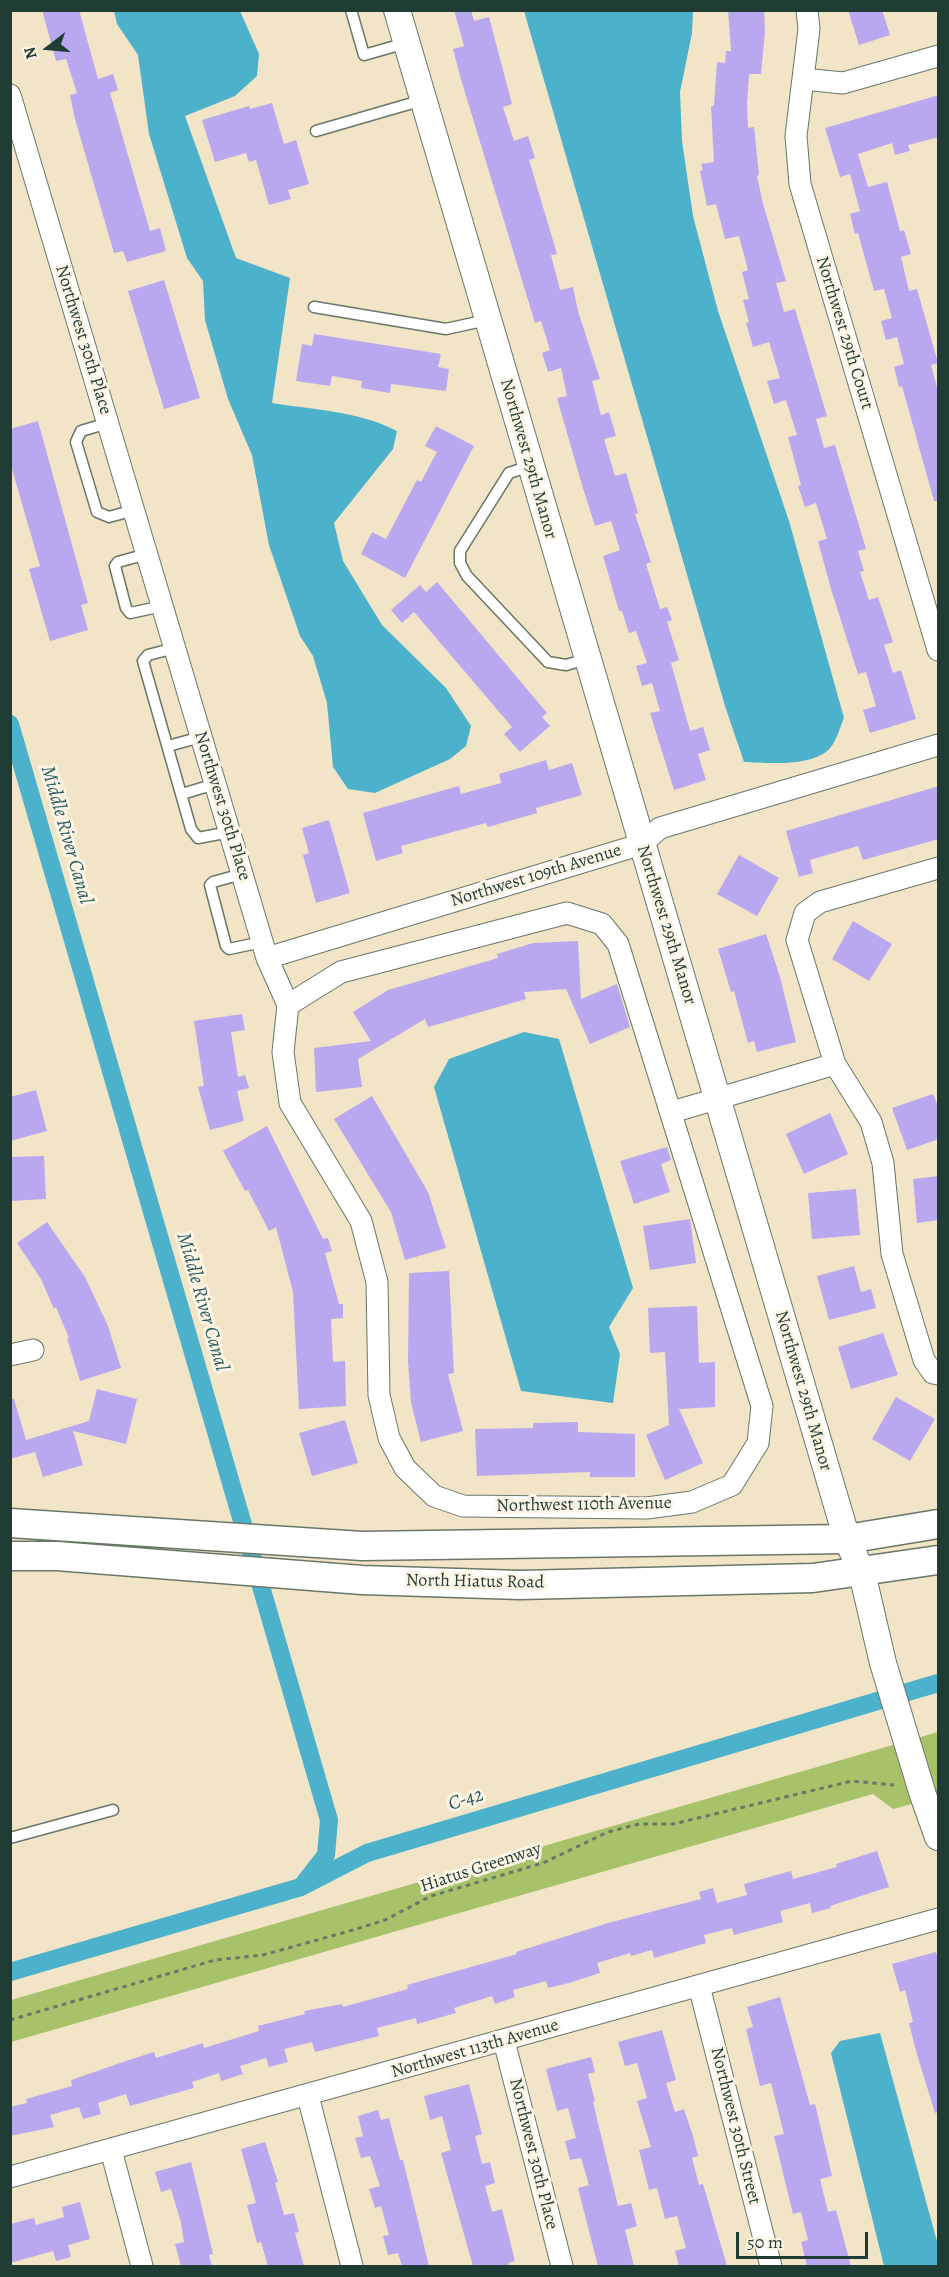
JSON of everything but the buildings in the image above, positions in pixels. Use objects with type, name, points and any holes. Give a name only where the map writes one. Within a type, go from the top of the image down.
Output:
[{"type":"main road","name":"North Hiatus Road","points":[[10,1523],[362,1546],[847,1539],[939,1524]]},
{"type":"main road","name":"North Hiatus Road","points":[[10,1556],[57,1556],[300,1575],[520,1585],[813,1578],[862,1573],[939,1560]]},
{"type":"street","name":"Northwest 29th Manor","points":[[397,10],[847,1539],[862,1573],[883,1663],[903,1731],[939,1837]]},
{"type":"street","name":"Northwest 29th Court","points":[[807,10],[809,29],[796,136],[800,184],[939,650]]},
{"type":"street","points":[[803,79],[843,82],[939,56]]},
{"type":"street","name":"Northwest 30th Place","points":[[10,96],[265,950],[288,1005]]},
{"type":"street","name":"Northwest 109th Avenue","points":[[265,950],[642,844],[660,828],[939,746]]},
{"type":"street","points":[[936,1373],[924,1360],[892,1254],[883,1163],[871,1122],[835,1064],[797,940],[805,913],[820,902],[939,868]]},
{"type":"street","points":[[288,1005],[341,972],[528,921],[567,913],[602,924],[618,944],[672,1112],[835,1064]]},
{"type":"street","name":"Northwest 110th Avenue","points":[[288,1005],[283,1052],[290,1103],[361,1221],[377,1282],[379,1395],[389,1438],[405,1468],[434,1496],[463,1506],[647,1508],[692,1502],[732,1485],[758,1443],[762,1406],[672,1112]]},
{"type":"street","points":[[10,1355],[33,1350]]},
{"type":"street","name":"Northwest 113th Avenue","points":[[10,2177],[939,1919]]},
{"type":"street","name":"Northwest 30th Street","points":[[699,1986],[771,2266]]},
{"type":"street","name":"Northwest 30th Place","points":[[504,2041],[562,2266]]},
{"type":"street","points":[[308,2096],[352,2266]]},
{"type":"street","points":[[111,2150],[142,2266]]},
{"type":"lane","points":[[351,10],[364,55],[406,43]]},
{"type":"lane","points":[[316,131],[423,100]]},
{"type":"lane","points":[[314,307],[446,329],[487,320]]},
{"type":"lane","points":[[108,423],[81,431],[76,442],[97,512],[109,516],[134,510]]},
{"type":"lane","points":[[530,466],[509,473],[460,551],[460,563],[467,576],[549,662],[566,665],[587,659]]},
{"type":"lane","points":[[147,554],[118,562],[115,566],[126,608],[130,613],[136,614],[163,606]]},
{"type":"lane","points":[[175,648],[148,655],[143,661],[182,794],[195,836],[203,838],[230,832]]},
{"type":"lane","points":[[168,746],[201,737]]},
{"type":"lane","points":[[182,794],[215,784]]},
{"type":"lane","points":[[242,873],[210,885],[223,935],[229,950],[265,950]]},
{"type":"lane","points":[[10,1838],[113,1810]]},
{"type":"path","name":"Hiatus Greenway","points":[[10,2020],[214,1960],[263,1955],[364,1927],[385,1920],[431,1896],[543,1863],[608,1833],[639,1824],[674,1824],[852,1781],[894,1785]]},
{"type":"green space","points":[[938,1732],[938,1797],[893,1809],[873,1794],[11,2042],[11,2000]]},
{"type":"water","points":[[114,11],[240,11],[259,54],[257,76],[235,96],[185,116],[236,258],[290,278],[272,403],[352,415],[397,431],[393,449],[334,523],[343,561],[382,625],[446,688],[471,726],[466,746],[450,759],[375,793],[348,789],[333,767],[327,703],[313,656],[300,636],[269,545],[252,455],[228,399],[205,320],[203,281],[187,258],[149,134],[138,55],[117,24]]},
{"type":"water","points":[[524,11],[693,11],[692,33],[680,92],[682,141],[693,216],[718,311],[789,521],[844,718],[833,744],[817,757],[792,762],[744,762],[725,706]]},
{"type":"water","points":[[524,1032],[559,1039],[633,1288],[609,1327],[620,1354],[613,1403],[521,1391],[434,1087],[449,1059]]},
{"type":"water","points":[[880,2033],[938,2245],[938,2266],[884,2266],[831,2053],[840,2041]]},
{"type":"waterway","name":"Middle River Canal","points":[[10,724],[329,1820],[326,1855],[301,1887]]},
{"type":"waterway","name":"C-42","points":[[10,1972],[301,1887],[367,1853],[938,1683]]}]
